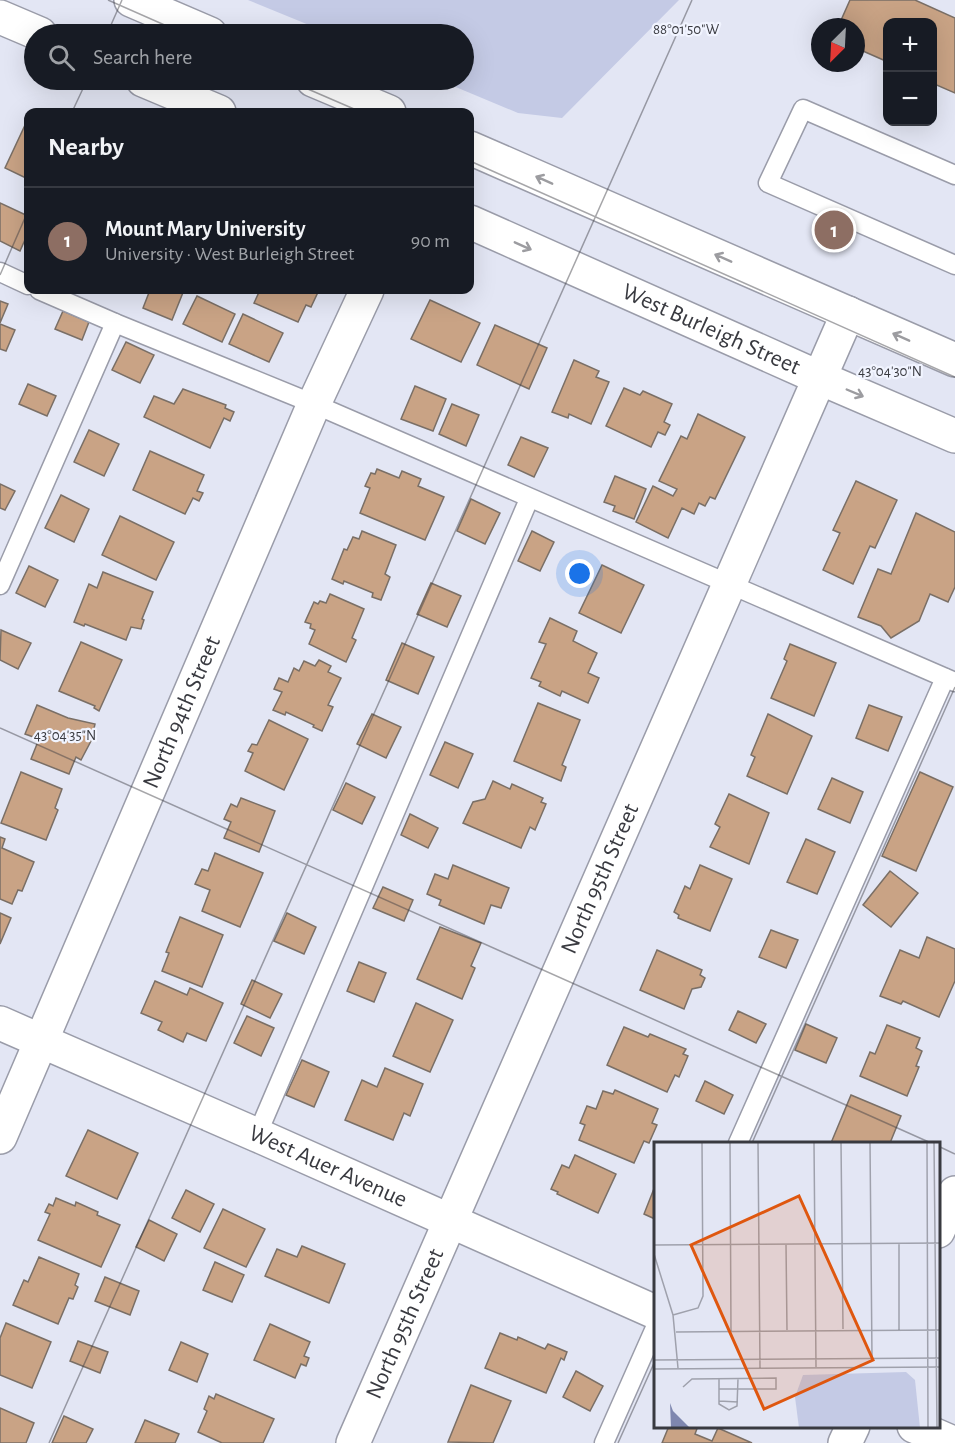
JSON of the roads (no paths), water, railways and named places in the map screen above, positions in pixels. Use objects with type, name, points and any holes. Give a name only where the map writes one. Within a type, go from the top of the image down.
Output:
[{"type":"street","points":[[6,0],[0,16],[24,27]]},
{"type":"street","points":[[131,0],[187,24]]},
{"type":"street","points":[[167,90],[210,108]]},
{"type":"street","points":[[337,90],[380,108]]},
{"type":"street","points":[[474,150],[955,360]]},
{"type":"street","name":"West Burleigh Street","points":[[474,224],[955,436]]},
{"type":"street","name":"North 94th Street","points":[[0,1137],[314,404],[365,294]]},
{"type":"street","name":"North 95th Street","points":[[353,1443],[848,313]]},
{"type":"street","name":"West Auer Avenue","points":[[0,1023],[654,1312]]},
{"type":"street","points":[[940,1229],[955,1193]]},
{"type":"street","points":[[845,1443],[852,1428]]},
{"type":"street","points":[[919,1428],[953,1443]]},
{"type":"lane","points":[[955,175],[803,109],[768,183],[955,265]]},
{"type":"lane","points":[[0,272],[24,283]]},
{"type":"lane","points":[[48,294],[314,404],[950,680],[738,1142]]},
{"type":"lane","points":[[0,585],[115,323]]},
{"type":"lane","points":[[257,1135],[529,499]]},
{"type":"lane","points":[[604,1443],[654,1330]]},
{"type":"place","name":"Mount Mary University","points":[[834,230]]}]
